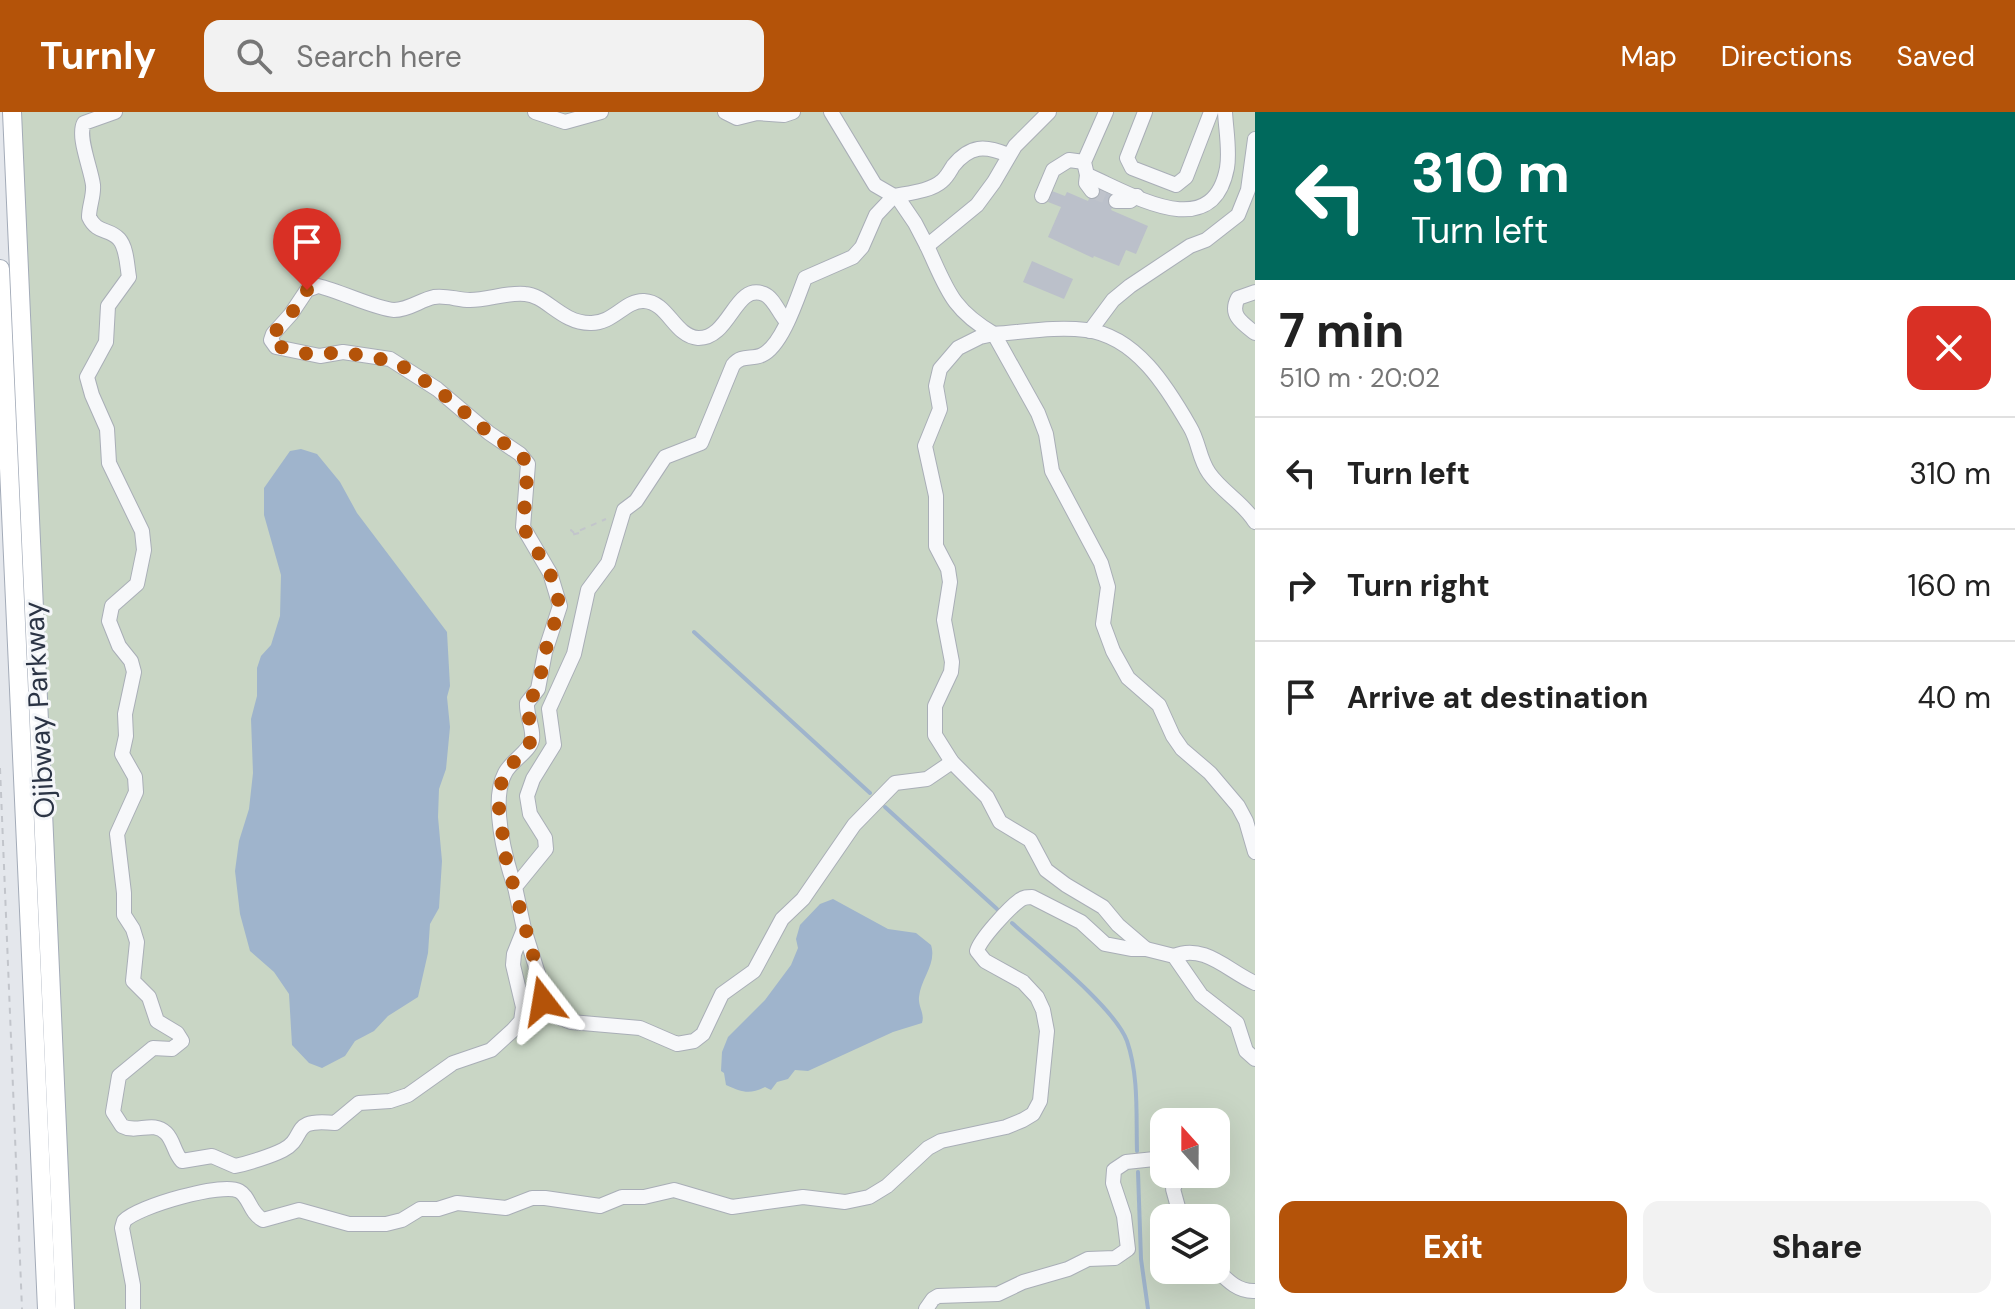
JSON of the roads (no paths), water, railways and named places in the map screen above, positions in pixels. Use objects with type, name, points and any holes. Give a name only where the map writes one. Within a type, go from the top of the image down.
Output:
[{"type":"main road","name":"Ojibway Parkway","points":[[12,112],[65,1309]]},
{"type":"main road","name":"Ojibway Parkway","points":[[0,269],[47,1309]]},
{"type":"lane","points":[[115,112],[84,123],[80,132],[92,181],[89,217],[95,227],[118,238],[129,277],[108,306],[106,342],[89,370],[88,385],[107,429],[109,463],[142,531],[144,542],[137,584],[112,606],[109,613],[119,646],[131,661],[134,672],[125,714],[126,736],[122,754],[137,783],[134,800],[119,827],[119,866],[124,915],[137,942],[133,981],[149,997],[157,1021],[177,1033],[182,1041],[172,1049],[153,1048],[119,1076],[113,1112],[127,1129],[156,1127],[164,1131],[182,1161],[212,1156],[235,1166],[282,1150],[304,1125],[339,1121],[359,1103],[399,1099],[453,1063],[487,1052],[502,1040],[518,1025],[522,1015],[523,1007],[513,965],[514,954],[524,933]]},
{"type":"lane","points":[[535,112],[565,122],[601,112]]},
{"type":"lane","points":[[725,112],[737,118],[757,113],[784,115],[793,112]]},
{"type":"lane","points":[[831,112],[875,185],[892,196],[915,223],[953,302],[974,323],[994,334],[1038,413],[1046,434],[1052,471],[1101,563],[1108,587],[1103,624],[1113,651],[1128,678],[1159,705],[1182,749],[1210,773],[1243,814],[1255,852]]},
{"type":"lane","points":[[927,246],[984,197],[1008,155],[1049,112]]},
{"type":"lane","points":[[1092,191],[1086,183],[1086,168],[1106,112]]},
{"type":"lane","points":[[1145,112],[1127,158],[1132,168],[1176,185],[1186,177],[1218,113]]},
{"type":"lane","points":[[1042,196],[1053,170],[1069,160],[1137,196],[1174,210],[1184,212],[1201,207],[1224,181],[1228,165],[1218,113]]},
{"type":"lane","points":[[1090,331],[1113,300],[1190,246],[1223,229],[1238,215],[1248,190],[1254,141]]},
{"type":"lane","points":[[515,887],[546,849],[545,838],[530,814],[527,796],[533,779],[554,745],[549,709],[574,654],[588,590],[608,563],[624,510],[636,501],[665,457],[701,443],[733,365],[744,357],[763,355],[773,347],[805,278],[859,252],[869,226],[892,196],[934,186],[942,181],[965,153],[975,148],[986,147],[1008,155]]},
{"type":"lane","points":[[1116,201],[1130,201],[1137,196]]},
{"type":"lane","points":[[787,322],[768,297],[759,293],[752,293],[740,300],[726,323],[703,338],[687,335],[655,304],[645,301],[636,302],[606,321],[588,324],[567,318],[526,293],[469,300],[434,297],[392,310],[318,286],[307,290],[271,340],[276,347],[320,356],[343,352],[396,362],[437,389],[489,433],[520,454],[528,464],[523,527],[550,573],[560,606],[545,652],[538,689],[527,703],[532,740],[508,767],[500,788],[504,851],[543,1001],[553,1015],[571,1022],[640,1028],[677,1044],[694,1041],[703,1034],[722,994],[754,971],[782,919],[801,901],[864,815],[895,783],[927,779],[952,762]]},
{"type":"lane","points":[[1255,292],[1238,298],[1234,310],[1236,316],[1255,333]]},
{"type":"lane","points":[[1113,300],[1110,311],[1112,332],[1155,376],[1192,430],[1201,460],[1210,475],[1239,501],[1255,522]]},
{"type":"lane","points":[[1124,342],[1090,331],[1070,329],[994,334],[958,348],[940,369],[936,386],[940,409],[925,446],[936,496],[936,546],[948,569],[950,582],[944,620],[952,662],[951,672],[935,706],[933,720],[935,735],[952,762],[987,797],[1000,822],[1030,840],[1046,870],[1103,907],[1125,932],[1146,949]]},
{"type":"lane","points":[[133,1309],[133,1285],[122,1228],[124,1221],[146,1206],[176,1197],[233,1190],[242,1193],[256,1216],[263,1220],[299,1210],[355,1225],[394,1223],[420,1209],[438,1209],[457,1203],[506,1208],[532,1198],[545,1198],[600,1206],[622,1197],[644,1197],[674,1190],[732,1207],[803,1197],[845,1202],[869,1197],[887,1186],[928,1148],[941,1141],[1006,1127],[1033,1114],[1038,1107],[1043,1088],[1047,1031],[1043,1010],[1037,997],[1023,982],[985,961],[977,951],[978,945],[1020,900],[1032,897],[1051,905],[1081,922],[1105,944],[1174,956],[1186,952],[1209,955],[1255,983]]},
{"type":"lane","points":[[1174,956],[1201,995],[1237,1023],[1246,1051],[1255,1059]]},
{"type":"lane","points":[[926,1309],[938,1296],[998,1294],[1088,1259],[1115,1258],[1123,1254],[1128,1249],[1124,1216],[1113,1183],[1114,1170],[1126,1162],[1150,1159]]},
{"type":"lane","points":[[1230,1281],[1244,1291],[1255,1291]]},
{"type":"water","points":[[301,449],[317,454],[340,482],[357,513],[447,632],[450,686],[447,697],[450,727],[446,769],[439,789],[442,861],[439,908],[430,924],[428,953],[418,997],[388,1016],[374,1031],[355,1041],[345,1056],[322,1068],[309,1063],[292,1045],[289,994],[274,972],[250,951],[240,914],[235,871],[239,841],[249,809],[253,773],[251,719],[257,696],[257,668],[261,656],[271,645],[280,616],[281,575],[264,515],[264,488],[290,451]]},
{"type":"water","points":[[833,899],[888,929],[916,933],[931,945],[932,958],[919,997],[922,1023],[893,1032],[808,1071],[795,1070],[788,1079],[777,1082],[771,1090],[765,1087],[746,1092],[726,1085],[721,1071],[722,1052],[728,1037],[765,1000],[791,965],[798,948],[796,939],[800,925],[820,904]]},
{"type":"waterway","points":[[694,632],[870,793]]},
{"type":"waterway","points":[[885,807],[997,909]]},
{"type":"waterway","points":[[1012,923],[1076,979],[1120,1028],[1127,1041],[1133,1068],[1137,1151]]},
{"type":"waterway","points":[[1138,1172],[1141,1259],[1148,1309]]},
{"type":"tunnel","points":[[1092,191],[1116,201]]}]
